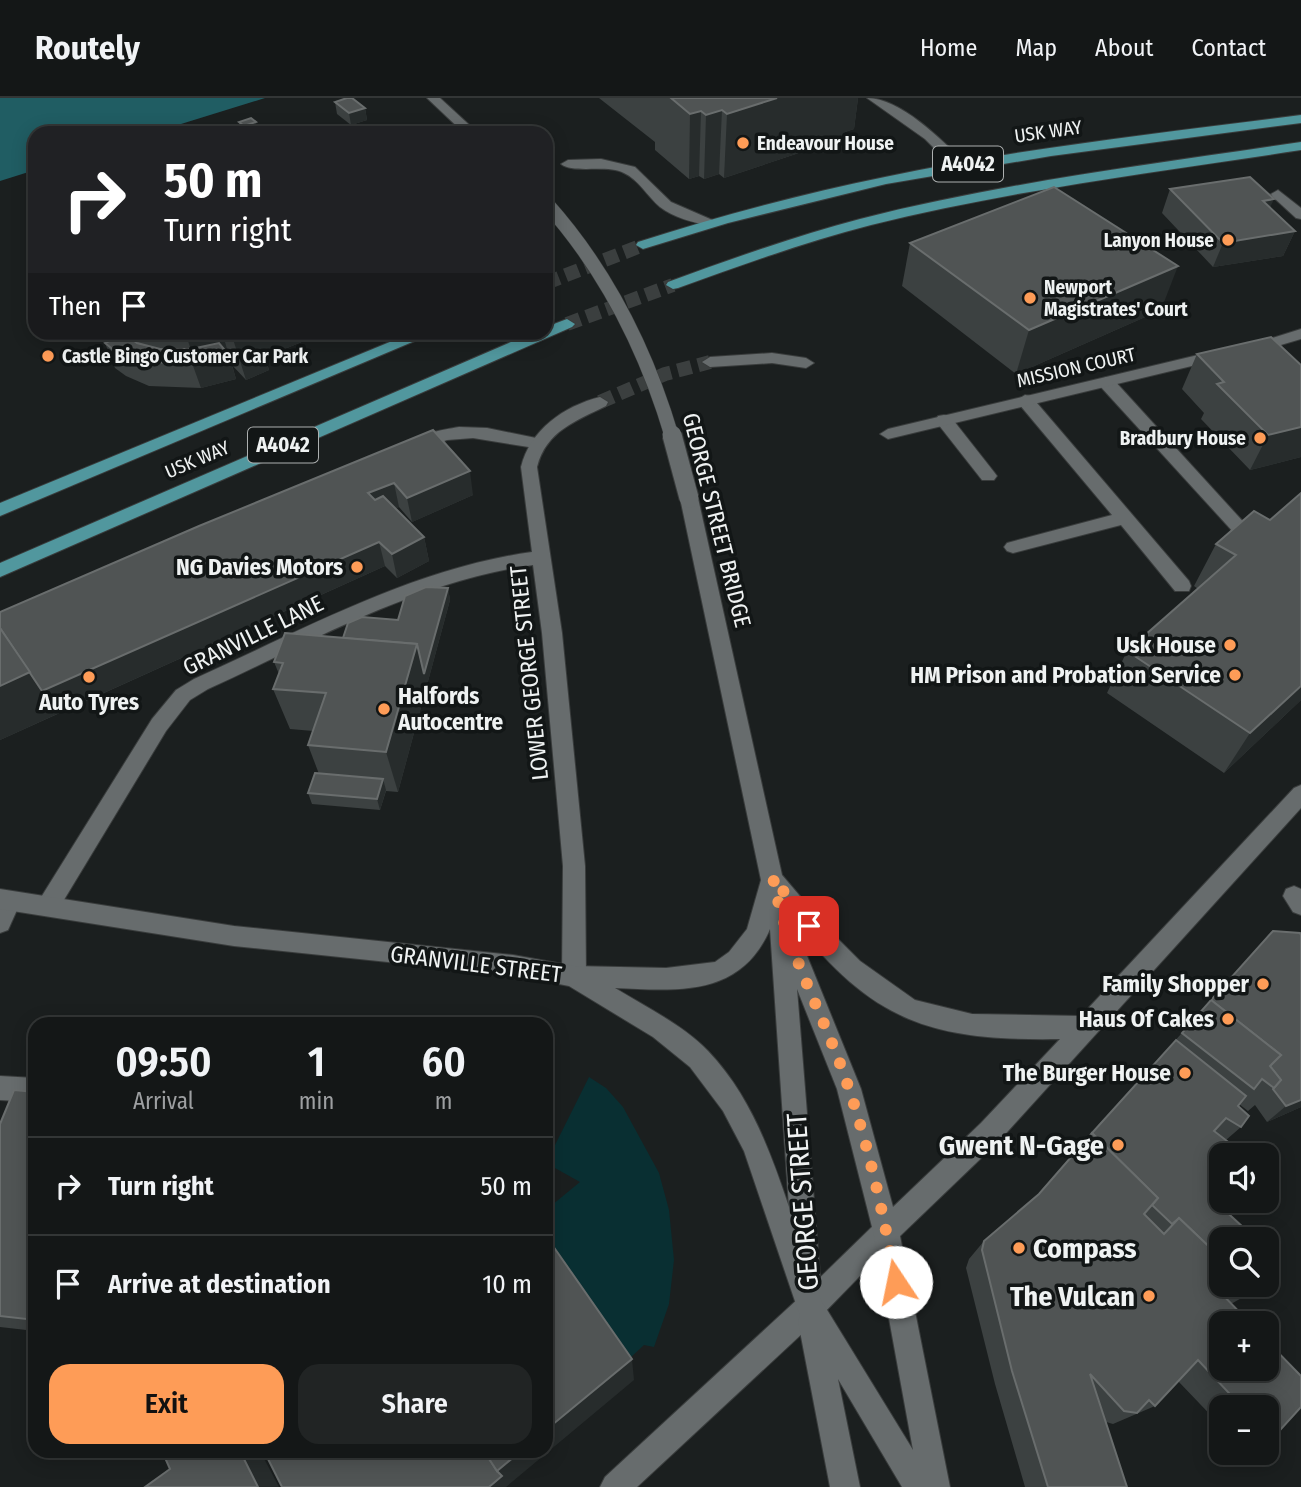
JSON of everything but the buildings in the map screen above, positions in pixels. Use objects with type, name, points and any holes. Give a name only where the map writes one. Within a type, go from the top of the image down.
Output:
[{"type":"main road","name":"USK WAY","points":[[643,246],[710,222],[781,203],[959,165],[1301,119]]},
{"type":"main road","name":"A4042","points":[[673,285],[770,250],[890,216],[1014,191],[1301,146]]},
{"type":"main road","name":"USK WAY","points":[[553,330],[567,324]]},
{"type":"main road","name":"USK WAY","points":[[0,510],[410,340]]},
{"type":"main road","name":"USK WAY","points":[[0,570],[158,499],[530,340]]},
{"type":"street","points":[[433,98],[463,126]]},
{"type":"street","points":[[873,98],[930,136],[959,165]]},
{"type":"street","points":[[568,164],[601,163],[630,170],[666,205],[690,217],[710,222]]},
{"type":"street","points":[[1278,194],[1301,215]]},
{"type":"street","name":"GEORGE STREET BRIDGE","points":[[553,211],[582,246],[621,307],[650,368],[671,428],[773,877]]},
{"type":"street","points":[[1292,359],[1267,344],[1301,334]]},
{"type":"street","name":"MISSION COURT","points":[[888,434],[1235,351]]},
{"type":"street","points":[[710,362],[772,358],[806,363]]},
{"type":"street","points":[[1107,382],[1242,531]]},
{"type":"street","points":[[1025,400],[1182,586]]},
{"type":"street","points":[[400,452],[437,436],[461,431],[485,432],[535,443],[557,424],[600,402]]},
{"type":"street","points":[[944,420],[988,476]]},
{"type":"street","name":"LOWER GEORGE STREET","points":[[535,443],[529,467],[552,634],[573,866],[574,976]]},
{"type":"street","points":[[1013,547],[1125,518]]},
{"type":"street","name":"GRANVILLE LANE","points":[[48,906],[159,725],[183,695],[212,678],[415,587],[493,564],[542,557]]},
{"type":"street","points":[[615,1487],[810,1307],[990,1132],[1301,794]]},
{"type":"street","points":[[574,976],[649,978],[718,972],[744,953],[754,939],[773,877]]},
{"type":"street","points":[[773,877],[809,926],[863,978],[908,1009],[963,1024],[1030,1028],[1088,1027]]},
{"type":"street","name":"GEORGE STREET","points":[[773,877],[780,915],[810,1307],[845,1487]]},
{"type":"street","points":[[0,923],[5,900]]},
{"type":"street","name":"GRANVILLE STREET","points":[[5,900],[234,936],[513,965],[574,976],[680,1042],[699,1059],[732,1103],[755,1146],[810,1307]]},
{"type":"street","name":"GEORGE STREET","points":[[780,915],[849,1089],[886,1231],[935,1487]]},
{"type":"street","points":[[0,1088],[28,1090]]},
{"type":"street","points":[[810,1307],[919,1487]]},
{"type":"shaded area","points":[[0,98],[265,98],[175,126],[28,126],[28,172],[0,181]]},
{"type":"shaded area","points":[[589,1077],[606,1088],[623,1107],[659,1173],[669,1210],[674,1260],[669,1304],[654,1347],[644,1345],[631,1357],[553,1246],[553,1204],[580,1182],[553,1167],[553,1149]]},
{"type":"tunnel","points":[[553,280],[643,245]]},
{"type":"tunnel","points":[[567,324],[673,285]]},
{"type":"tunnel","points":[[600,402],[665,374],[710,362]]},
{"type":"place","name":"Endeavour House","points":[[743,143]]},
{"type":"place","name":"Lanyon House","points":[[1228,240]]},
{"type":"place","name":"Newport Magistrates' Court","points":[[1030,298]]},
{"type":"place","name":"Castle Bingo Customer Car Park","points":[[48,356]]},
{"type":"place","name":"Bradbury House","points":[[1260,438]]},
{"type":"place","name":"NG Davies Motors","points":[[357,567]]},
{"type":"place","name":"Usk House","points":[[1230,645]]},
{"type":"place","name":"HM Prison and Probation Service","points":[[1235,675]]},
{"type":"place","name":"Auto Tyres","points":[[89,677]]},
{"type":"place","name":"Halfords Autocentre","points":[[384,709]]},
{"type":"place","name":"Family Shopper","points":[[1263,984]]},
{"type":"place","name":"Haus Of Cakes","points":[[1228,1019]]},
{"type":"place","name":"The Burger House","points":[[1185,1073]]},
{"type":"place","name":"Gwent N-Gage","points":[[1118,1145]]},
{"type":"place","name":"Compass","points":[[1019,1248]]},
{"type":"place","name":"The Vulcan","points":[[1149,1296]]},
{"type":"route","points":[[809,926],[773,877],[780,915],[849,1089],[886,1231],[896,1282]]}]
